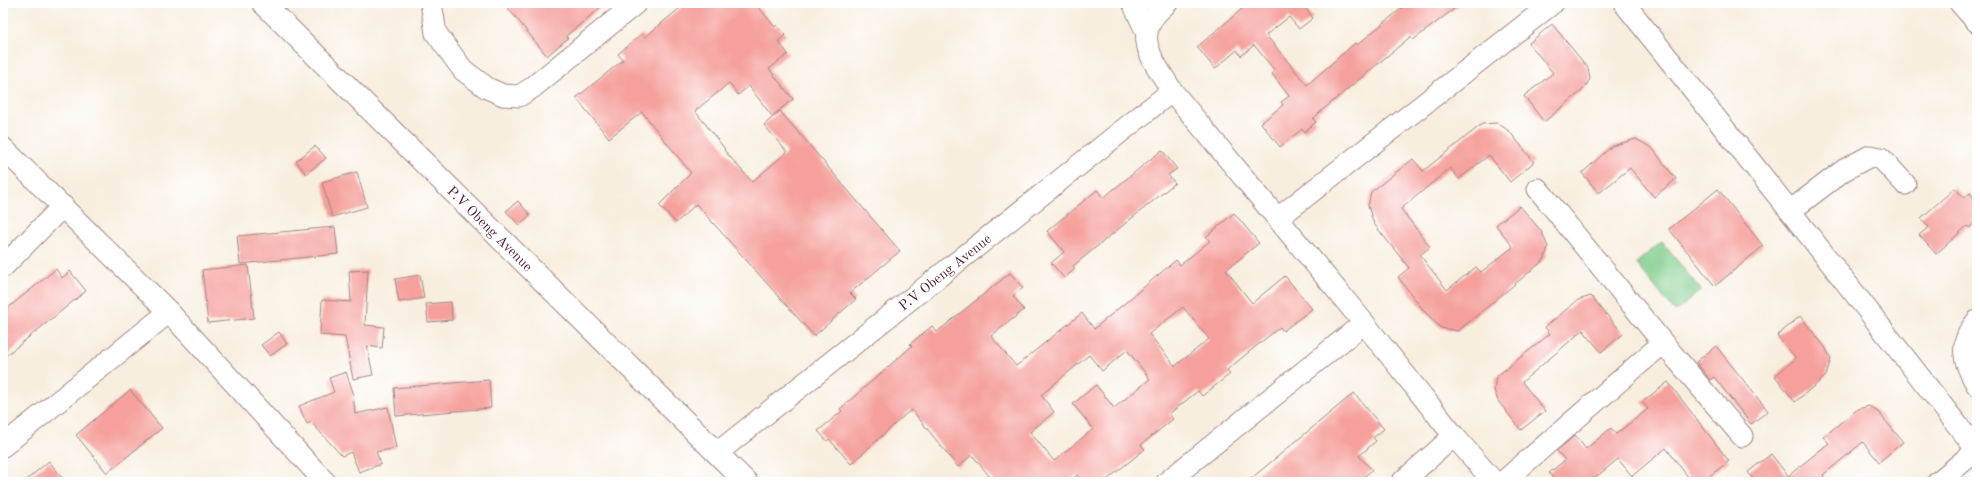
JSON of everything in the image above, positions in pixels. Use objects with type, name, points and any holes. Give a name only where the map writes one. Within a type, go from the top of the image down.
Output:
[{"type":"main road","name":"P.V Obeng Avenue","points":[[268,4],[746,482]]},
{"type":"street","points":[[431,3],[436,34],[463,70],[487,88],[502,95],[519,96],[532,88],[636,3]]},
{"type":"street","points":[[1133,3],[1146,31],[1150,54],[1172,91],[1364,323],[1454,436],[1494,482]]},
{"type":"street","points":[[1146,31],[1159,9],[1167,3]]},
{"type":"street","points":[[1278,218],[1553,3]]},
{"type":"street","points":[[1624,3],[1790,211],[1977,450],[1938,482]]},
{"type":"street","points":[[1960,3],[1977,22]]},
{"type":"street","name":"P.V Obeng Avenue","points":[[717,453],[1172,91]]},
{"type":"street","points":[[3,148],[169,312],[325,482]]},
{"type":"street","points":[[1790,211],[1844,170],[1870,156],[1881,158],[1905,184]]},
{"type":"street","points":[[1538,189],[1663,343],[1742,436]]},
{"type":"street","points":[[3,267],[63,206]]},
{"type":"street","points":[[3,446],[169,312]]},
{"type":"street","points":[[1977,321],[1968,332],[1965,345],[1965,361],[1977,385]]},
{"type":"street","points":[[1167,482],[1364,323]]},
{"type":"street","points":[[1503,482],[1663,343]]},
{"type":"street","points":[[1402,482],[1454,436]]},
{"type":"green space","points":[[1662,242],[1701,290],[1675,312],[1636,263]]},
{"type":"building","points":[[504,3],[606,3],[566,36],[568,38],[547,56]]},
{"type":"building","points":[[686,3],[755,3],[775,27],[777,25],[786,35],[778,41],[788,54],[769,69],[793,99],[772,116],[749,86],[738,95],[729,83],[695,111],[725,149],[724,150],[752,182],[787,152],[764,125],[780,111],[900,251],[850,293],[856,299],[814,336],[696,204],[676,223],[659,205],[691,173],[642,112],[609,138],[576,98],[623,60],[618,54],[642,34],[645,37]]},
{"type":"building","points":[[1249,3],[1306,3],[1303,5],[1313,18],[1299,29],[1289,17],[1266,35],[1307,85],[1355,43],[1357,45],[1408,3],[1462,3],[1413,40],[1410,37],[1320,112],[1313,119],[1316,122],[1304,132],[1302,129],[1280,147],[1261,123],[1283,105],[1281,102],[1289,96],[1272,74],[1275,71],[1254,45],[1241,56],[1237,50],[1215,69],[1197,47]]},
{"type":"building","points":[[1552,24],[1588,68],[1590,79],[1584,89],[1544,122],[1524,96],[1553,73],[1529,43]]},
{"type":"building","points":[[1497,123],[1509,131],[1534,162],[1510,182],[1489,155],[1459,179],[1450,168],[1401,209],[1430,247],[1420,255],[1447,290],[1476,267],[1481,272],[1513,247],[1496,225],[1520,206],[1542,232],[1548,247],[1544,260],[1458,331],[1441,328],[1424,311],[1398,277],[1409,268],[1374,224],[1368,206],[1371,192],[1413,159],[1423,171],[1482,124]]},
{"type":"building","points":[[1636,139],[1652,148],[1676,179],[1654,197],[1630,168],[1599,193],[1582,173],[1612,146]]},
{"type":"building","points":[[315,146],[326,158],[306,174],[296,161]]},
{"type":"building","points":[[1162,150],[1177,169],[1168,175],[1175,183],[1073,266],[1075,269],[1064,278],[1051,263],[1064,252],[1047,231],[1097,190],[1103,198]]},
{"type":"building","points":[[357,172],[367,207],[332,217],[322,182]]},
{"type":"building","points":[[1955,188],[1964,198],[1970,193],[1977,201],[1977,221],[1969,228],[1967,226],[1936,254],[1919,235],[1929,227],[1921,218]]},
{"type":"building","points":[[1718,189],[1763,246],[1715,286],[1669,229]]},
{"type":"building","points":[[518,201],[530,215],[519,225],[506,211]]},
{"type":"building","points":[[1234,213],[1259,243],[1226,270],[1252,303],[1285,276],[1312,309],[1283,331],[1280,327],[1227,370],[1230,374],[1202,396],[1198,391],[1169,414],[1173,419],[1141,445],[1145,449],[1104,482],[1083,482],[1077,475],[1068,482],[994,482],[972,455],[958,467],[912,410],[851,464],[829,439],[827,441],[818,431],[842,411],[840,409],[912,346],[910,344],[932,326],[937,332],[1010,273],[1023,288],[1013,296],[1024,310],[991,336],[1016,366],[1082,313],[1094,329],[1176,260],[1180,265],[1210,241],[1206,237]],"holes":[[[1183,307],[1209,339],[1175,366],[1149,334]],[[1127,350],[1150,379],[1114,408],[1096,385],[1073,404],[1093,429],[1054,461],[1030,432],[1054,412],[1041,395],[1089,355],[1102,371]]]},
{"type":"building","points":[[335,227],[338,254],[240,264],[237,236]]},
{"type":"building","points":[[248,265],[254,318],[208,323],[202,270]]},
{"type":"building","points":[[56,269],[62,278],[70,271],[86,291],[3,358],[3,312]]},
{"type":"building","points":[[368,270],[365,325],[384,327],[382,348],[367,346],[373,375],[353,379],[345,337],[320,335],[322,300],[351,302],[349,271]]},
{"type":"building","points":[[420,275],[424,298],[399,302],[395,279]]},
{"type":"building","points":[[1591,296],[1623,334],[1601,352],[1583,330],[1522,382],[1545,411],[1521,430],[1498,401],[1494,390],[1496,377],[1550,334],[1545,327],[1578,300]]},
{"type":"building","points":[[451,302],[452,320],[428,322],[426,304]]},
{"type":"building","points":[[1800,316],[1825,347],[1831,359],[1826,376],[1795,402],[1775,376],[1796,358],[1777,336]]},
{"type":"building","points":[[279,332],[287,344],[270,356],[261,345]]},
{"type":"building","points":[[1716,346],[1768,411],[1751,424],[1714,377],[1710,380],[1696,362]]},
{"type":"building","points":[[346,372],[353,392],[355,414],[388,407],[396,448],[376,452],[381,464],[359,472],[351,452],[342,456],[311,422],[307,424],[299,406],[334,392],[329,378]]},
{"type":"building","points":[[489,380],[491,408],[396,416],[394,388]]},
{"type":"building","points":[[1668,382],[1729,461],[1702,482],[1692,482],[1666,448],[1632,476],[1618,459],[1590,482],[1556,482],[1549,473],[1565,460],[1557,451],[1575,435],[1586,449],[1611,428],[1616,434],[1648,409],[1642,402]]},
{"type":"building","points":[[130,390],[162,428],[107,473],[76,435]]},
{"type":"building","points":[[1354,393],[1384,429],[1373,438],[1376,441],[1359,456],[1372,470],[1358,482],[1247,482]]},
{"type":"building","points":[[1869,406],[1879,413],[1903,442],[1879,462],[1863,442],[1823,475],[1828,482],[1755,482],[1748,472],[1771,454],[1788,476],[1829,443],[1823,437],[1858,409]]},
{"type":"building","points":[[49,461],[65,482],[24,482]]}]
